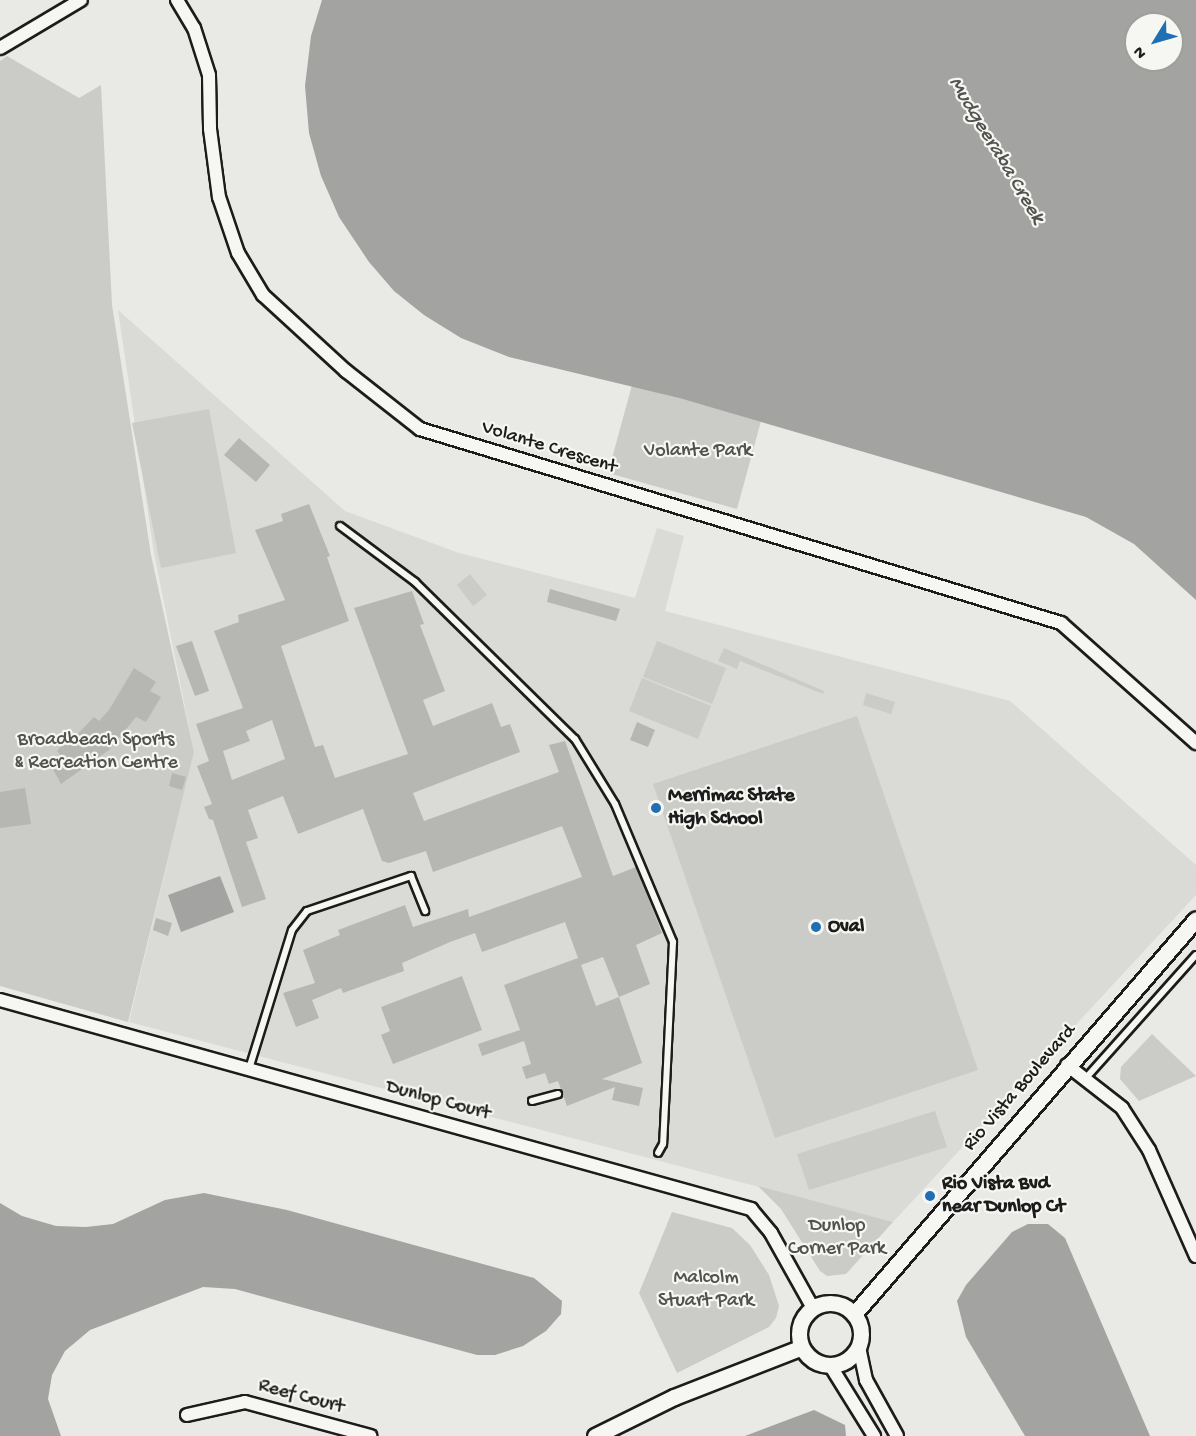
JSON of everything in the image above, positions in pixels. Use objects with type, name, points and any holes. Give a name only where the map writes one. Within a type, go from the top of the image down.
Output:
[{"type":"street","points":[[0,48],[81,0]]},
{"type":"street","name":"Volante Crescent","points":[[177,0],[194,28],[209,75],[210,129],[219,197],[238,253],[263,295],[346,371],[420,429],[1061,623],[1196,743]]},
{"type":"street","name":"Rio Vista Boulevard","points":[[854,1314],[1067,1065],[1196,919]]},
{"type":"street","name":"Dunlop Court","points":[[0,1000],[751,1209],[771,1233],[813,1308]]},
{"type":"street","points":[[1067,1065],[1122,1108],[1149,1150],[1196,1256]]},
{"type":"street","points":[[835,1303],[854,1314],[862,1336],[859,1347],[852,1357],[830,1365],[819,1363],[802,1347],[801,1325],[813,1308],[835,1303]]},
{"type":"street","points":[[596,1436],[674,1397],[802,1347]]},
{"type":"street","points":[[859,1347],[866,1380],[897,1436]]},
{"type":"street","points":[[830,1365],[874,1436]]},
{"type":"street","name":"Reef Court","points":[[187,1415],[245,1402],[370,1436]]},
{"type":"lane","points":[[340,526],[414,582],[575,739],[615,804],[673,942],[663,1143],[658,1153]]},
{"type":"lane","points":[[249,1069],[292,930],[307,911],[411,876],[425,911]]},
{"type":"lane","points":[[1086,1079],[1196,955]]},
{"type":"lane","points":[[532,1101],[558,1094]]},
{"type":"shaded area","name":"Merrimac State High School","points":[[118,310],[345,511],[459,553],[635,598],[657,528],[684,536],[665,611],[1010,701],[1196,865],[1196,895],[893,1222],[129,1022],[194,752],[154,553]]},
{"type":"green space","name":"Broadbeach Sports & Recreation Centre","points":[[7,56],[79,98],[101,85],[112,305],[151,555],[194,752],[128,1022],[0,986],[0,61]]},
{"type":"green space","name":"Volante Park","points":[[632,385],[761,421],[737,509],[608,473]]},
{"type":"green space","points":[[209,409],[236,553],[161,568],[132,423]]},
{"type":"green space","points":[[470,574],[487,595],[473,606],[457,585]]},
{"type":"green space","points":[[657,641],[726,668],[712,704],[643,677]]},
{"type":"green space","points":[[724,648],[824,691],[823,694],[740,661],[737,669],[718,661]]},
{"type":"green space","points":[[642,678],[711,706],[698,739],[629,711]]},
{"type":"green space","points":[[866,693],[895,702],[891,714],[863,705]]},
{"type":"green space","name":"Oval","points":[[857,716],[978,1070],[775,1138],[653,784]]},
{"type":"green space","points":[[1152,1034],[1196,1076],[1139,1101],[1120,1079],[1121,1067]]},
{"type":"green space","points":[[935,1111],[947,1147],[809,1190],[797,1154]]},
{"type":"green space","name":"Dunlop Corner Park","points":[[758,1186],[893,1222],[846,1274],[827,1276],[820,1271],[781,1209]]},
{"type":"green space","name":"Malcolm Stuart Park","points":[[672,1212],[732,1228],[750,1245],[769,1275],[779,1306],[776,1318],[769,1327],[677,1373],[639,1293]]},
{"type":"water","name":"Mudgeeraba Creek","points":[[322,0],[1196,0],[1196,600],[1134,544],[1086,517],[679,398],[509,357],[461,338],[424,315],[394,291],[369,262],[339,217],[321,176],[309,133],[305,86],[311,36]]},
{"type":"water","points":[[220,876],[234,912],[181,932],[168,895]]},
{"type":"water","points":[[204,1193],[287,1210],[534,1278],[562,1301],[561,1314],[546,1331],[523,1346],[495,1355],[477,1355],[235,1289],[203,1287],[90,1330],[65,1351],[52,1375],[48,1399],[61,1436],[0,1436],[0,1203],[22,1216],[56,1226],[86,1227],[113,1224],[165,1200]]},
{"type":"water","points":[[1028,1224],[1048,1224],[1065,1238],[1150,1436],[1025,1436],[966,1337],[957,1301],[966,1285],[1012,1232]]},
{"type":"water","points":[[814,1410],[845,1425],[846,1436],[745,1436]]},
{"type":"building","points":[[239,438],[270,465],[256,482],[224,455]]},
{"type":"building","points":[[309,504],[330,556],[327,557],[349,621],[281,646],[315,747],[323,745],[335,778],[408,754],[354,608],[412,591],[424,624],[420,625],[445,691],[423,700],[433,726],[492,703],[501,727],[510,724],[520,752],[413,793],[424,821],[559,772],[549,745],[565,741],[613,876],[636,867],[662,933],[636,945],[650,984],[619,997],[642,1063],[602,1079],[643,1088],[639,1106],[612,1100],[615,1087],[567,1106],[558,1081],[549,1084],[545,1073],[526,1079],[522,1067],[531,1064],[524,1041],[482,1056],[478,1044],[520,1030],[504,985],[578,958],[565,922],[482,952],[475,933],[450,942],[402,963],[404,971],[343,993],[341,988],[312,1000],[319,1018],[296,1027],[283,993],[315,983],[303,950],[340,935],[338,930],[405,905],[413,927],[468,909],[469,917],[582,877],[562,826],[433,872],[426,851],[389,863],[382,861],[363,809],[298,834],[283,796],[248,810],[258,838],[246,842],[266,899],[242,907],[213,820],[209,819],[204,807],[212,804],[197,766],[209,761],[196,724],[243,708],[214,631],[239,622],[238,615],[285,600],[255,530],[283,521],[281,514]],"holes":[[[272,720],[285,759],[232,780],[223,751],[250,741],[246,731]],[[603,957],[619,997],[596,1006],[581,965]]]},
{"type":"building","points":[[550,589],[620,609],[616,621],[547,602]]},
{"type":"building","points":[[192,641],[209,691],[195,696],[176,646]]},
{"type":"building","points":[[134,668],[156,682],[150,691],[161,697],[146,722],[136,717],[109,750],[61,784],[49,762],[61,756],[57,751],[62,745],[71,741],[94,717],[99,721],[109,710]]},
{"type":"building","points":[[637,722],[655,730],[648,747],[630,740]]},
{"type":"building","points":[[172,773],[186,777],[182,790],[169,786]]},
{"type":"building","points":[[25,788],[31,824],[0,828],[0,792]]},
{"type":"building","points":[[156,918],[172,923],[168,936],[153,930]]},
{"type":"building","points":[[462,976],[482,1030],[393,1064],[381,1035],[390,1031],[381,1007]]},
{"type":"place","name":"Merrimac State High School","points":[[656,808]]},
{"type":"place","name":"Oval","points":[[816,927]]},
{"type":"place","name":"Rio Vista Bvd near Dunlop Ct","points":[[930,1196]]}]
